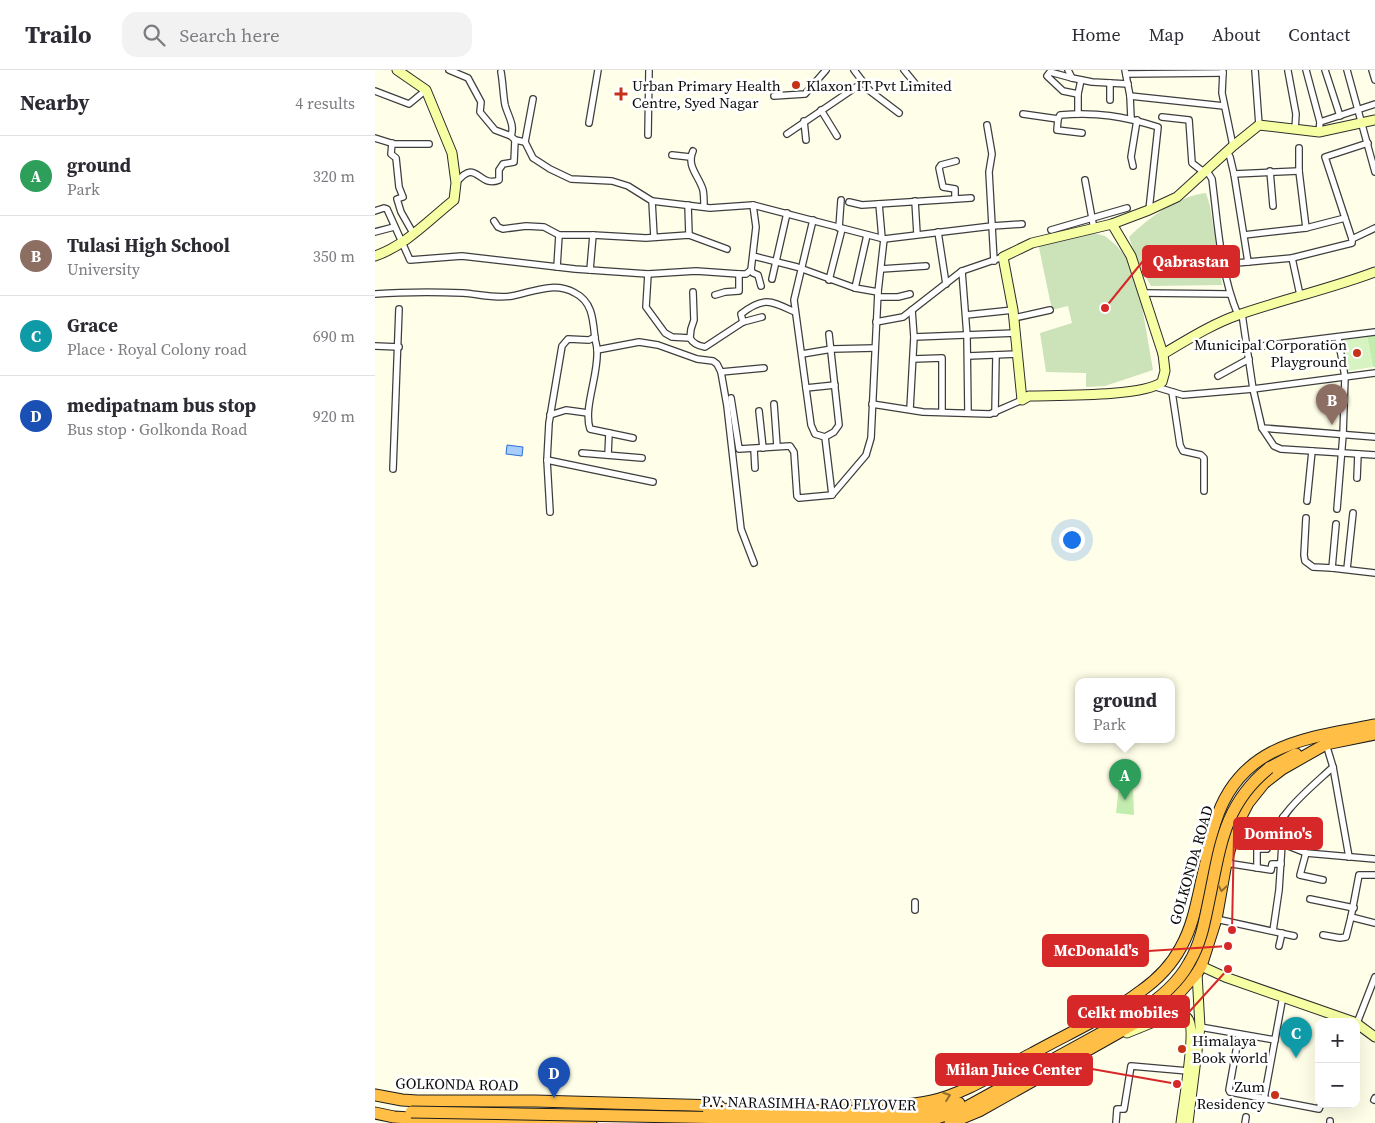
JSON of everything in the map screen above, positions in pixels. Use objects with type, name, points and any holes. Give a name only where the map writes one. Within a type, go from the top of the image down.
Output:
[{"type":"highway","name":"GOLKONDA ROAD","points":[[950,1123],[979,1111],[1155,1012],[1179,993],[1199,969],[1217,914],[1226,863],[1235,828],[1247,803],[1264,783],[1323,740],[1375,725]]},
{"type":"highway","name":"GOLKONDA ROAD","points":[[375,1095],[402,1100],[477,1102],[535,1101],[686,1105],[889,1106],[931,1101],[948,1096],[1001,1070],[1114,1009],[1142,991],[1162,974],[1181,947],[1190,928],[1215,822],[1224,802],[1238,779],[1260,759],[1292,743],[1375,734]]},
{"type":"highway","name":"P.V. NARASIMHA RAO FLYOVER","points":[[375,1099],[411,1105],[896,1112],[915,1112],[956,1104],[971,1098],[1133,1007],[1155,992],[1171,977],[1183,960],[1194,934],[1221,819],[1239,788],[1255,771],[1289,749],[1323,740]]},
{"type":"highway","name":"P.V. NARASIMHA RAO FLYOVER","points":[[375,1107],[411,1112],[898,1121],[920,1120],[951,1114],[977,1102],[1137,1013],[1160,998],[1172,987],[1189,963],[1201,936],[1219,850],[1227,822],[1249,787],[1267,765]]},
{"type":"highway","points":[[1195,909],[1217,914]]},
{"type":"highway","points":[[477,1102],[477,1120]]},
{"type":"highway","points":[[685,1122],[686,1105]]},
{"type":"highway","points":[[375,1113],[410,1121],[703,1123]]},
{"type":"street","points":[[375,256],[401,244],[453,200],[456,183],[452,153],[426,90],[397,70]]},
{"type":"street","points":[[449,70],[468,78],[481,102],[479,112],[495,130],[525,142]]},
{"type":"street","points":[[589,123],[598,70]]},
{"type":"street","points":[[648,136],[649,70]]},
{"type":"street","points":[[774,96],[805,94],[826,70]]},
{"type":"street","points":[[854,70],[862,83],[870,91],[899,113]]},
{"type":"street","points":[[904,70],[918,87]]},
{"type":"street","points":[[1068,70],[1072,78]]},
{"type":"street","points":[[1255,70],[1259,125]]},
{"type":"street","points":[[1306,70],[1319,122],[1319,132]]},
{"type":"street","points":[[1325,70],[1340,116]]},
{"type":"street","points":[[1347,70],[1375,172]]},
{"type":"street","points":[[1372,70],[1375,80]]},
{"type":"street","points":[[1289,71],[1295,114],[1295,130]]},
{"type":"street","points":[[456,183],[463,174],[471,171],[486,182],[492,183],[499,180],[499,170],[503,164],[514,162],[513,131],[511,118],[507,114],[501,72]]},
{"type":"street","points":[[1078,94],[1063,91],[1047,76],[1050,72],[1081,80],[1128,84]]},
{"type":"street","points":[[1131,118],[1126,72],[1223,72],[1222,93],[1230,157],[1248,262]]},
{"type":"street","points":[[1078,114],[1078,94],[1081,80]]},
{"type":"street","points":[[787,134],[862,83]]},
{"type":"street","points":[[1110,100],[1111,83]]},
{"type":"street","points":[[375,91],[409,104],[426,90]]},
{"type":"street","points":[[1129,96],[1224,106]]},
{"type":"street","points":[[533,99],[525,142],[533,158],[550,170],[571,179],[612,181],[628,186],[652,201],[709,208],[753,205],[883,239],[1022,224]]},
{"type":"street","points":[[1319,122],[1375,104]]},
{"type":"street","points":[[821,110],[837,136]]},
{"type":"street","points":[[1023,114],[1059,118]]},
{"type":"street","points":[[1082,133],[1057,130],[1060,115],[1078,114],[1131,118],[1158,127],[1149,210]]},
{"type":"street","points":[[1162,118],[1189,120],[1192,163],[1201,170],[1207,170]]},
{"type":"street","points":[[1133,166],[1131,157],[1137,120]]},
{"type":"street","points":[[876,322],[903,317],[962,271],[998,259],[1032,244],[1112,224],[1177,197],[1259,125],[1319,132],[1375,120]]},
{"type":"street","points":[[804,121],[806,140]]},
{"type":"street","points":[[987,125],[992,154],[989,172],[992,226],[998,259],[1013,314],[1022,400]]},
{"type":"street","points":[[375,138],[392,143],[429,144]]},
{"type":"street","points":[[392,143],[391,154],[395,158],[399,187],[403,197],[397,199],[401,212],[413,233]]},
{"type":"street","points":[[1352,239],[1325,157],[1368,144]]},
{"type":"street","points":[[1299,148],[1299,171],[1306,228]]},
{"type":"street","points":[[693,151],[690,157],[692,168],[703,190],[704,206]]},
{"type":"street","points":[[672,155],[690,157]]},
{"type":"street","points":[[955,198],[955,189],[943,187],[939,168],[956,161]]},
{"type":"street","points":[[1207,170],[1212,179],[1223,264],[1229,294],[1240,314],[1262,428],[1274,446],[1281,449],[1375,456]]},
{"type":"street","points":[[1269,171],[1273,206]]},
{"type":"street","points":[[1234,174],[1299,171]]},
{"type":"street","points":[[1085,180],[1094,229]]},
{"type":"street","points":[[849,202],[862,205],[971,198]]},
{"type":"street","points":[[829,280],[841,229],[841,200]]},
{"type":"street","points":[[652,201],[654,237]]},
{"type":"street","points":[[915,201],[917,234]]},
{"type":"street","points":[[731,398],[739,449],[790,446],[794,452],[797,496],[799,498],[832,494],[866,455],[871,438],[876,322],[883,239],[879,204]]},
{"type":"street","points":[[688,205],[689,235]]},
{"type":"street","points":[[375,211],[387,209],[401,244],[410,260],[462,256],[557,267],[648,274],[696,271],[747,274],[751,270],[756,227],[753,205]]},
{"type":"street","points":[[1051,230],[1127,208]]},
{"type":"street","points":[[772,280],[787,214]]},
{"type":"street","points":[[1244,235],[1306,228],[1345,218]]},
{"type":"street","points":[[813,220],[794,300],[811,426],[815,434],[825,437],[834,432],[839,425],[829,334]]},
{"type":"street","points":[[494,221],[498,227],[503,229],[526,226],[544,227],[559,235],[646,238],[689,235],[727,249]]},
{"type":"street","points":[[873,404],[910,410],[990,414],[1029,396],[1135,392],[1156,387],[1162,382],[1165,371],[1163,354],[1131,256],[1112,224]]},
{"type":"street","points":[[375,232],[394,227]]},
{"type":"street","points":[[1223,264],[1293,258],[1352,243],[1352,239],[1375,228]]},
{"type":"street","points":[[938,232],[946,284]]},
{"type":"street","points":[[557,267],[559,235]]},
{"type":"street","points":[[590,270],[593,235]]},
{"type":"street","points":[[855,288],[867,235]]},
{"type":"street","points":[[753,256],[801,269],[878,295],[898,297],[910,294]]},
{"type":"street","points":[[1293,258],[1300,295]]},
{"type":"street","points":[[881,269],[926,266]]},
{"type":"street","points":[[751,270],[758,275],[761,286]]},
{"type":"street","points":[[962,271],[968,356],[968,413]]},
{"type":"street","points":[[1163,354],[1207,328],[1240,314],[1343,284],[1375,272]]},
{"type":"street","points":[[648,274],[646,307],[665,333],[672,337],[691,340],[705,347],[743,322],[762,317]]},
{"type":"street","points":[[715,295],[739,291],[739,274]]},
{"type":"street","points":[[375,294],[461,293],[508,296],[540,288],[563,288],[575,293],[584,300],[592,313],[597,350],[596,372],[588,413],[590,429],[633,438]]},
{"type":"street","points":[[691,340],[691,329],[695,320],[693,292]]},
{"type":"street","points":[[1144,293],[1229,294]]},
{"type":"street","points":[[743,322],[741,314],[750,307],[764,301],[774,302],[796,310]]},
{"type":"street","points":[[393,469],[399,309]]},
{"type":"street","points":[[910,410],[914,337],[912,310]]},
{"type":"street","points":[[966,315],[1013,314],[1050,310]]},
{"type":"street","points":[[1247,348],[1375,332]]},
{"type":"street","points":[[914,337],[1016,333]]},
{"type":"street","points":[[550,512],[547,460],[551,415],[562,346],[568,339],[589,340],[595,337]]},
{"type":"street","points":[[1337,509],[1345,377],[1338,338]]},
{"type":"street","points":[[597,350],[639,342],[658,345],[697,359],[713,361],[721,372],[740,522],[754,563]]},
{"type":"street","points":[[375,346],[399,347]]},
{"type":"street","points":[[802,354],[832,349],[875,348]]},
{"type":"street","points":[[968,356],[1018,354]]},
{"type":"street","points":[[995,413],[996,355]]},
{"type":"street","points":[[913,358],[942,358],[942,412]]},
{"type":"street","points":[[1217,376],[1249,359]]},
{"type":"street","points":[[721,372],[764,368]]},
{"type":"street","points":[[1156,387],[1183,395],[1253,389],[1375,373]]},
{"type":"street","points":[[807,388],[835,385]]},
{"type":"street","points":[[1172,392],[1180,445],[1183,451],[1201,454],[1204,458],[1204,491]]},
{"type":"street","points":[[774,404],[777,446]]},
{"type":"street","points":[[551,415],[566,410],[588,413]]},
{"type":"street","points":[[759,411],[763,448]]},
{"type":"street","points":[[1262,428],[1375,437]]},
{"type":"street","points":[[608,455],[609,434]]},
{"type":"street","points":[[825,437],[832,494]]},
{"type":"street","points":[[754,449],[755,468]]},
{"type":"street","points":[[1307,501],[1312,451]]},
{"type":"street","points":[[582,453],[641,458]]},
{"type":"street","points":[[1357,478],[1358,454]]},
{"type":"street","points":[[547,460],[653,482]]},
{"type":"street","points":[[1347,569],[1353,513]]},
{"type":"street","points":[[1306,518],[1305,561],[1313,567],[1375,573]]},
{"type":"street","points":[[1332,568],[1336,524]]},
{"type":"street","points":[[1323,740],[1333,767],[1349,857]]},
{"type":"street","points":[[1257,868],[1257,850],[1267,849],[1288,808],[1333,767]]},
{"type":"street","points":[[1283,817],[1299,830]]},
{"type":"street","points":[[1271,839],[1305,853],[1375,859]]},
{"type":"street","points":[[1273,931],[1282,844]]},
{"type":"street","points":[[1305,853],[1300,875],[1323,880]]},
{"type":"street","points":[[1226,863],[1271,870],[1272,864],[1281,864]]},
{"type":"street","points":[[1323,935],[1340,938],[1346,937],[1354,908],[1359,874],[1375,875]]},
{"type":"street","points":[[1310,899],[1354,908]]},
{"type":"street","points":[[915,902],[915,910]]},
{"type":"street","points":[[1217,914],[1293,936]]},
{"type":"street","points":[[1351,917],[1375,923]]},
{"type":"street","points":[[1279,946],[1282,933]]},
{"type":"street","points":[[1188,1123],[1200,1027],[1199,969],[1283,996],[1333,1018]]},
{"type":"street","points":[[1358,1018],[1375,977]]},
{"type":"street","points":[[1264,1099],[1283,996]]},
{"type":"street","points":[[1115,1034],[1127,1032],[1176,1013],[1183,1014],[1189,1020],[1191,1028],[1188,1071],[1181,1123]]},
{"type":"street","points":[[1360,1026],[1375,1037]]},
{"type":"street","points":[[1200,1027],[1275,1040]]},
{"type":"street","points":[[1239,1034],[1229,1091],[1319,1108]]},
{"type":"street","points":[[1116,1122],[1117,1109],[1124,1109],[1131,1066],[1188,1071]]},
{"type":"green space","points":[[1206,193],[1210,206],[1222,285],[1151,286],[1137,261],[1129,237],[1145,223],[1174,203]]},
{"type":"green space","points":[[1090,232],[1105,236],[1116,245],[1137,277],[1153,370],[1105,386],[1086,387],[1086,373],[1046,372],[1040,333],[1072,323],[1068,306],[1052,310],[1038,243]]},
{"type":"green space","points":[[1375,335],[1375,367],[1373,367],[1367,337]]},
{"type":"green space","name":"Municipal Corporation Playground","points":[[1367,337],[1373,367],[1348,371],[1342,340]]},
{"type":"green space","points":[[1119,786],[1133,787],[1134,815],[1116,813]]},
{"type":"water","points":[[507,445],[523,447],[522,456],[506,454]]},
{"type":"place","name":"Klaxon IT Pvt Limited","points":[[796,85]]},
{"type":"place","name":"Urban Primary Health Centre, Syed Nagar","points":[[621,94]]},
{"type":"place","name":"Qabrastan","points":[[1105,308]]},
{"type":"place","name":"Municipal Corporation Playground","points":[[1357,353]]},
{"type":"place","name":"Tulasi High School","points":[[1332,425]]},
{"type":"place","name":"ground","points":[[1125,800]]},
{"type":"place","name":"Domino's","points":[[1232,930]]},
{"type":"place","name":"McDonald's","points":[[1228,946]]},
{"type":"place","name":"Celkt mobiles","points":[[1228,969]]},
{"type":"place","name":"Himalaya Book world","points":[[1182,1049]]},
{"type":"place","name":"Grace","points":[[1296,1058]]},
{"type":"place","name":"Milan Juice Center","points":[[1177,1084]]},
{"type":"place","name":"Zum Residency","points":[[1275,1095]]},
{"type":"place","name":"medipatnam bus stop","points":[[554,1098]]}]
